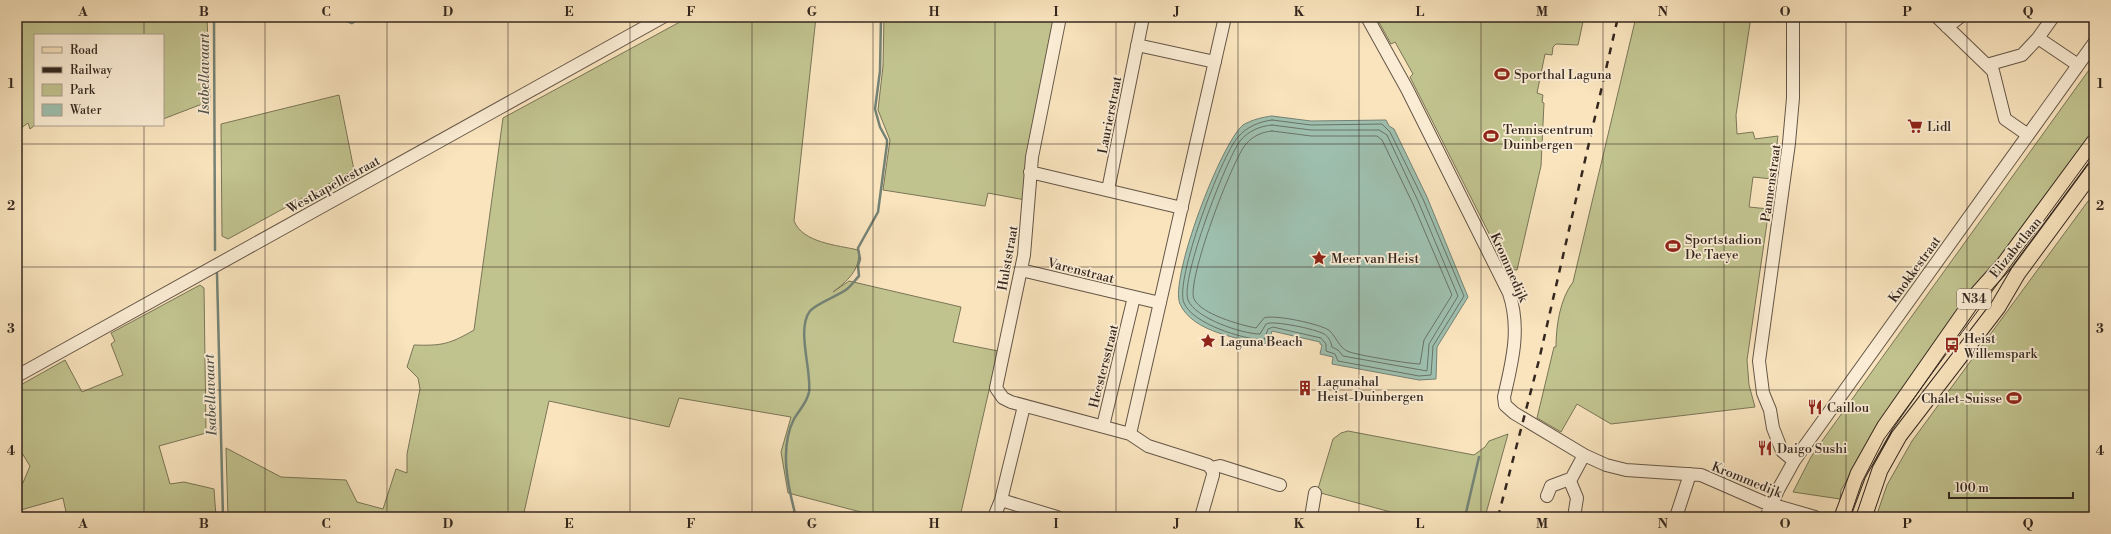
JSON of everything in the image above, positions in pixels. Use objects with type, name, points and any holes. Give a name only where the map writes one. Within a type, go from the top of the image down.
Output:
[{"type":"main road","name":"Elizabetlaan","points":[[1842,517],[1858,474],[1886,426],[1978,293],[2004,264],[2094,142]]},
{"type":"main road","name":"Elizabetlaan","points":[[1864,517],[1880,470],[1899,436],[1998,307],[2018,273],[2094,170]]},
{"type":"street","name":"Westkapellestraat","points":[[17,376],[663,17]]},
{"type":"street","name":"Hulststraat","points":[[1060,17],[1030,172],[1027,228],[1021,270],[996,388],[1003,398],[1024,406],[1103,426]]},
{"type":"street","name":"Laurierstraat","points":[[1108,190],[1143,17]]},
{"type":"street","points":[[1130,434],[1225,17]]},
{"type":"street","name":"Krommedijk","points":[[1367,17],[1407,89],[1509,293],[1515,313],[1516,334],[1504,397],[1505,405],[1514,413],[1584,455],[1606,465],[1626,470],[1690,474],[1713,479],[1799,515],[1815,517]]},
{"type":"street","name":"Pannenstraat","points":[[1793,17],[1793,98],[1789,143],[1759,361],[1763,393],[1770,410],[1773,428],[1782,451],[1794,461]]},
{"type":"street","points":[[1937,17],[1988,66],[1995,76],[2005,118],[2028,135]]},
{"type":"street","points":[[1947,27],[1960,17]]},
{"type":"street","points":[[1988,66],[1990,64],[2022,55],[2038,38],[2053,17]]},
{"type":"street","points":[[2038,38],[2078,66]]},
{"type":"street","name":"Knokkestraat","points":[[1766,517],[1771,504],[1794,461],[2094,43]]},
{"type":"street","points":[[1138,45],[1214,62]]},
{"type":"street","points":[[1030,172],[1182,208]]},
{"type":"street","name":"Varenstraat","points":[[1021,270],[1134,297]]},
{"type":"street","points":[[1134,297],[1160,303]]},
{"type":"street","name":"Heestersstraat","points":[[1134,297],[1103,426],[1130,434],[1148,446],[1211,468],[1220,466],[1280,485]]},
{"type":"street","points":[[994,517],[1001,500],[1024,406]]},
{"type":"street","points":[[1570,481],[1584,455]]},
{"type":"street","points":[[1201,517],[1213,475],[1211,468]]},
{"type":"street","points":[[1676,517],[1690,474]]},
{"type":"street","points":[[1546,496],[1551,486],[1567,480],[1570,481]]},
{"type":"street","points":[[1570,481],[1577,498],[1574,517]]},
{"type":"street","points":[[1310,517],[1315,493]]},
{"type":"street","points":[[1001,500],[1057,517]]},
{"type":"green space","points":[[77,17],[207,17],[210,101],[164,119],[164,34],[34,34],[34,126],[30,129],[28,123],[17,131],[17,21]]},
{"type":"green space","points":[[689,17],[816,17],[794,221],[798,228],[813,239],[858,250],[859,257],[855,269],[848,279],[833,292],[849,281],[961,307],[953,342],[998,351],[960,517],[880,517],[788,493],[781,452],[791,417],[679,398],[669,427],[549,401],[523,517],[228,517],[226,448],[281,477],[346,480],[357,502],[383,509],[396,469],[407,473],[407,454],[420,389],[418,378],[407,367],[414,345],[446,343],[474,330],[503,118]]},
{"type":"green space","points":[[884,17],[1056,17],[1025,200],[988,193],[985,206],[883,190],[890,140],[878,110],[883,66]]},
{"type":"green space","name":"Tenniscentrum Duinbergen","points":[[1376,17],[1584,17],[1578,45],[1556,44],[1553,47],[1552,55],[1545,54],[1537,93],[1543,95],[1542,102],[1544,103],[1541,166],[1517,270],[1507,269],[1410,77],[1413,74],[1395,42],[1391,44]]},
{"type":"green space","name":"Sportstadion De Taeye","points":[[1636,17],[1751,17],[1736,115],[1737,134],[1753,132],[1755,139],[1778,136],[1772,179],[1753,177],[1749,207],[1769,209],[1747,360],[1749,385],[1755,407],[1611,424],[1577,404],[1561,432],[1537,418],[1554,347],[1556,347],[1557,330],[1562,304],[1573,282]]},
{"type":"green space","points":[[2094,63],[2094,133],[1879,426],[1841,490],[1840,499],[1793,492],[1811,457],[1822,441]]},
{"type":"green space","points":[[339,95],[354,170],[228,239],[222,236],[221,124]]},
{"type":"green space","points":[[2094,193],[2094,517],[1876,517],[1887,485],[1912,441]]},
{"type":"green space","points":[[200,285],[204,288],[206,433],[159,446],[170,484],[184,482],[214,489],[216,517],[67,517],[63,498],[17,511],[17,497],[30,466],[17,445],[17,387],[65,360],[82,392],[123,375],[111,344],[115,341],[111,333]]},
{"type":"green space","points":[[1348,431],[1474,455],[1485,447],[1489,441],[1508,434],[1485,517],[1409,517],[1317,492],[1333,439],[1341,433]]},
{"type":"water","points":[[329,17],[362,17],[352,24],[345,21],[333,21]]},
{"type":"water","name":"Meer van Heist","points":[[1272,116],[1311,121],[1386,120],[1389,126],[1394,129],[1427,197],[1468,297],[1437,347],[1436,379],[1419,380],[1332,364],[1333,357],[1320,354],[1322,345],[1320,342],[1272,331],[1268,344],[1245,340],[1206,328],[1195,322],[1186,314],[1180,304],[1179,290],[1182,268],[1189,241],[1210,183],[1222,157],[1243,125],[1257,119]]},
{"type":"waterway","name":"Isabellavaart","points":[[214,17],[215,250]]},
{"type":"waterway","points":[[796,517],[790,493],[786,468],[786,455],[789,430],[794,419],[807,400],[809,392],[804,339],[806,319],[813,308],[847,289],[859,276],[858,266],[860,259],[858,248],[878,212],[887,144],[887,140],[880,127],[875,109],[880,71],[881,17]]},
{"type":"waterway","name":"Isabellavaart","points":[[217,273],[223,517]]},
{"type":"waterway","points":[[1465,517],[1479,457]]},
{"type":"tram line","points":[[1850,517],[1862,482],[1884,439],[2094,152]]},
{"type":"railway","points":[[1498,517],[1539,360],[1618,17]]},
{"type":"place","name":"Sporthal Laguna","points":[[1502,74]]},
{"type":"place","name":"Lidl","points":[[1915,126]]},
{"type":"place","name":"Tenniscentrum Duinbergen","points":[[1491,136]]},
{"type":"place","name":"Sportstadion De Taeye","points":[[1673,246]]},
{"type":"place","name":"Meer van Heist","points":[[1319,258]]},
{"type":"place","name":"Laguna Beach","points":[[1208,341]]},
{"type":"place","name":"Heist Willemspark","points":[[1952,345]]},
{"type":"place","name":"Lagunahal Heist-Duinbergen","points":[[1305,388]]},
{"type":"place","name":"Chalet-Suisse","points":[[2014,398]]},
{"type":"place","name":"Caillou","points":[[1815,407]]},
{"type":"place","name":"Daigo Sushi","points":[[1765,448]]}]
